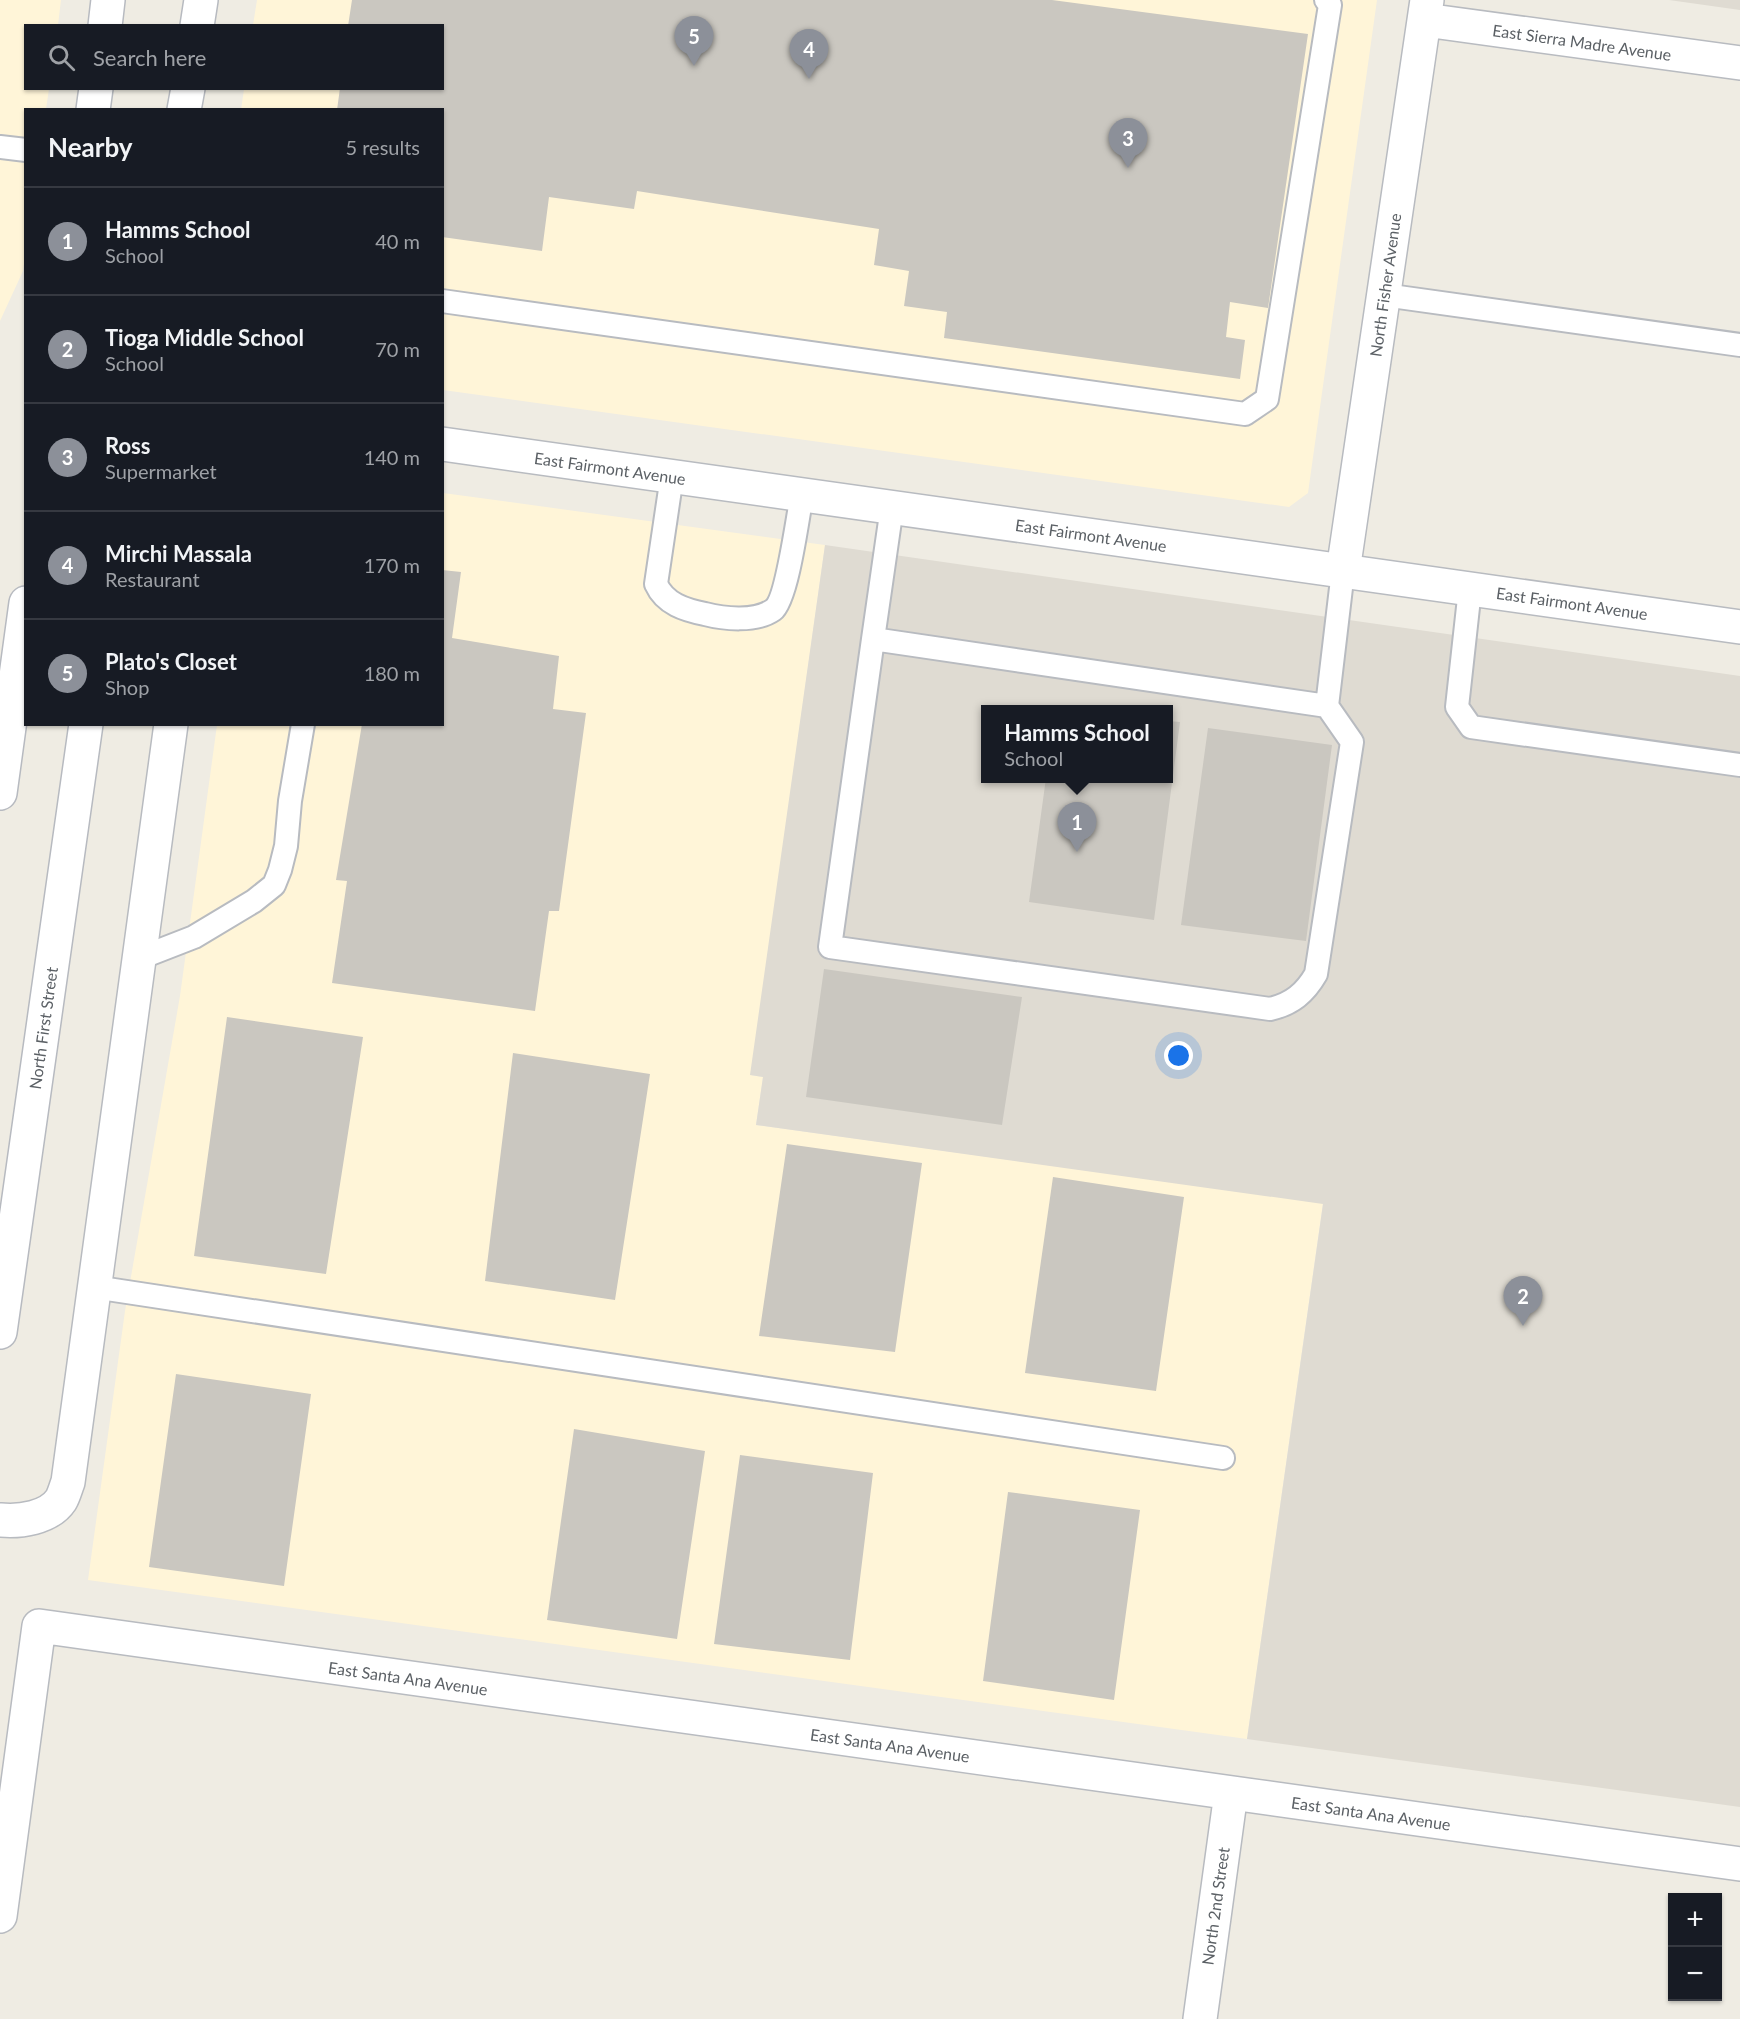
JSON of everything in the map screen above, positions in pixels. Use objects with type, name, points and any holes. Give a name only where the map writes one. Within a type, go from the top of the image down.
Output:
[{"type":"street","points":[[105,24],[108,0]]},
{"type":"street","points":[[197,24],[201,0]]},
{"type":"street","name":"East Sierra Madre Avenue","points":[[1426,10],[1740,63]]},
{"type":"street","name":"North Fisher Avenue","points":[[1343,571],[1426,10]]},
{"type":"street","points":[[93,108],[96,90]]},
{"type":"street","points":[[184,108],[188,90]]},
{"type":"street","name":"East Fairmont Avenue","points":[[444,444],[1740,627]]},
{"type":"street","points":[[0,793],[24,618]]},
{"type":"street","name":"North First Street","points":[[0,1332],[86,726]]},
{"type":"street","points":[[0,1520],[27,1520],[46,1512],[60,1500],[68,1482],[171,726]]},
{"type":"street","name":"East Santa Ana Avenue","points":[[0,1916],[39,1626],[1740,1864]]},
{"type":"street","name":"North 2nd Street","points":[[1200,2019],[1231,1793]]},
{"type":"lane","points":[[444,301],[1245,414],[1267,399],[1330,5],[1326,0]]},
{"type":"lane","points":[[0,147],[24,150]]},
{"type":"lane","points":[[1384,295],[1740,345]]},
{"type":"lane","points":[[672,476],[656,584],[660,594],[673,604],[710,616],[757,617],[774,610],[780,600],[788,570],[802,494]]},
{"type":"lane","points":[[892,507],[830,948],[1270,1009],[1287,1005],[1307,989],[1316,974],[1352,742],[1327,706],[1343,571]]},
{"type":"lane","points":[[1470,589],[1457,707],[1471,727],[1740,765]]},
{"type":"lane","points":[[873,639],[1327,706]]},
{"type":"lane","points":[[140,958],[194,937],[254,901],[274,885],[286,846],[290,801],[303,726]]},
{"type":"lane","points":[[94,1287],[1222,1458]]},
{"type":"shaded area","points":[[0,0],[61,0],[58,24],[24,24],[24,90],[49,90],[46,108],[24,108],[24,264],[23,271],[0,321]]},
{"type":"shaded area","points":[[257,0],[1377,0],[1308,493],[1289,507],[444,390],[444,108],[241,108],[244,90],[444,90],[444,24],[253,24]]},
{"type":"shaded area","points":[[1669,0],[1740,0],[1740,10]]},
{"type":"shaded area","points":[[444,493],[825,545],[751,1075],[763,1077],[756,1125],[1323,1203],[1247,1739],[88,1580],[125,1311],[180,996],[217,726],[444,726]]},
{"type":"shaded area","points":[[825,545],[1740,676],[1740,1807],[1247,1739],[1323,1204],[756,1125],[763,1077],[750,1075]]},
{"type":"building","points":[[352,0],[1052,0],[1308,34],[1268,308],[1230,302],[1226,337],[1245,340],[1240,379],[944,338],[947,312],[904,306],[909,271],[874,265],[879,229],[637,191],[634,209],[549,197],[542,251],[444,237],[444,108],[337,108],[340,90],[444,90],[444,24],[348,24]]},
{"type":"building","points":[[444,570],[461,572],[452,638],[559,656],[553,709],[586,713],[559,911],[549,911],[535,1011],[332,983],[347,881],[336,880],[362,726],[444,726]]},
{"type":"building","points":[[1173,721],[1180,722],[1173,775]]},
{"type":"building","points":[[1208,728],[1332,745],[1306,941],[1181,925]]},
{"type":"building","points":[[1045,783],[1172,783],[1154,920],[1029,902]]},
{"type":"building","points":[[824,969],[1022,997],[1002,1125],[806,1097]]},
{"type":"building","points":[[227,1017],[363,1037],[326,1274],[194,1256]]},
{"type":"building","points":[[513,1053],[650,1074],[615,1300],[485,1281]]},
{"type":"building","points":[[787,1144],[922,1163],[895,1352],[759,1336]]},
{"type":"building","points":[[1053,1177],[1184,1197],[1156,1391],[1025,1373]]},
{"type":"building","points":[[176,1374],[311,1394],[284,1586],[149,1567]]},
{"type":"building","points":[[574,1429],[705,1451],[677,1639],[547,1620]]},
{"type":"building","points":[[740,1455],[873,1473],[850,1660],[714,1644]]},
{"type":"building","points":[[1008,1492],[1140,1510],[1114,1700],[983,1681]]},
{"type":"place","name":"Plato's Closet","points":[[694,66]]},
{"type":"place","name":"Mirchi Massala","points":[[809,79]]},
{"type":"place","name":"Ross","points":[[1128,168]]},
{"type":"place","name":"Hamms School","points":[[1077,852]]},
{"type":"place","name":"Tioga Middle School","points":[[1523,1326]]}]
